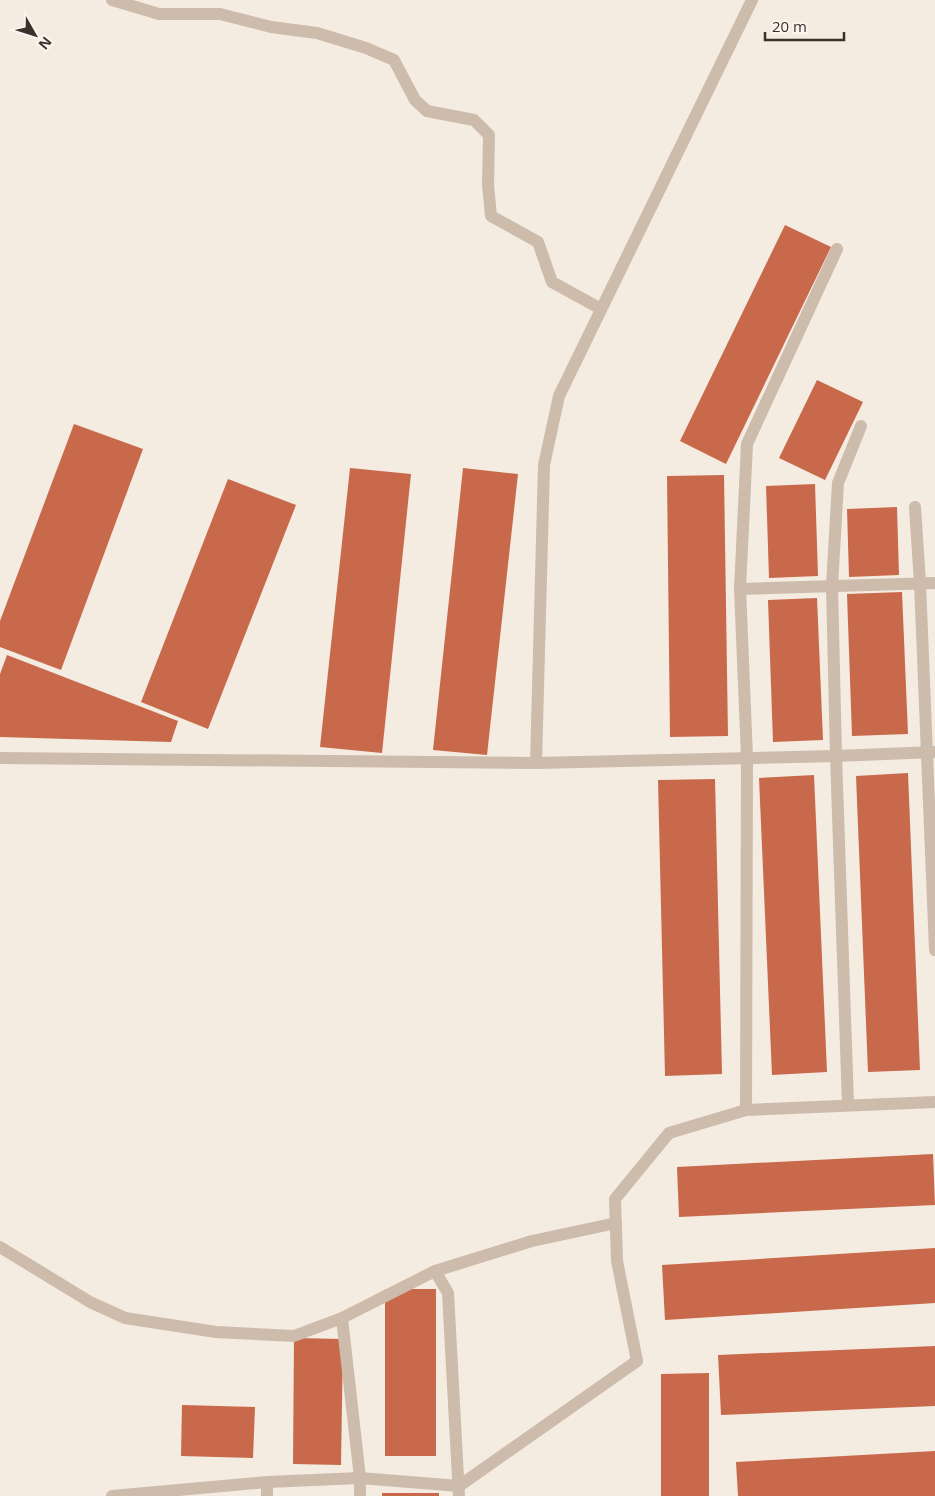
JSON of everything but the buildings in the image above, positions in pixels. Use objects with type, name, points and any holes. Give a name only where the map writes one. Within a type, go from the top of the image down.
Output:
[{"type":"street","points":[[112,0],[159,14],[220,14],[271,27],[317,33],[366,48],[394,60],[415,100],[428,111],[474,120],[489,135],[488,185],[491,216],[538,242],[552,282],[601,309]]},
{"type":"street","points":[[536,763],[544,465],[559,396],[752,0]]},
{"type":"street","points":[[746,1110],[747,757],[740,589],[747,444],[837,249]]},
{"type":"street","points":[[848,1104],[832,586],[838,483],[861,426]]},
{"type":"street","points":[[915,507],[930,752],[935,950]]},
{"type":"street","points":[[740,589],[935,583]]},
{"type":"street","points":[[0,758],[536,763],[930,752]]},
{"type":"street","points":[[112,1496],[172,1494],[267,1482],[360,1478],[459,1491],[637,1361],[617,1261],[616,1199],[669,1134],[746,1110],[848,1104],[935,1102]]},
{"type":"street","points":[[0,1247],[90,1302],[125,1318],[216,1332],[294,1336],[342,1318],[435,1271],[532,1241],[616,1223]]},
{"type":"street","points":[[435,1271],[448,1294],[459,1491]]},
{"type":"street","points":[[342,1318],[360,1478],[360,1496]]},
{"type":"street","points":[[267,1482],[267,1496]]}]
